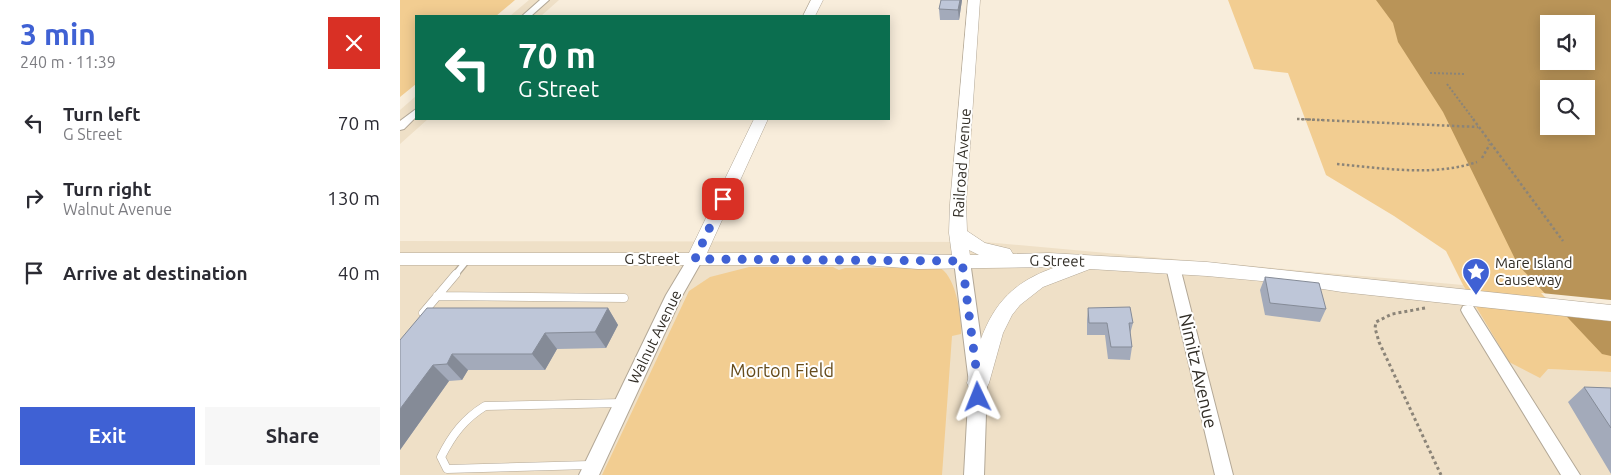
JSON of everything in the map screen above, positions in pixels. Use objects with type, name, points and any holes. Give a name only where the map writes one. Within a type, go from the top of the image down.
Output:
[{"type":"main road","points":[[810,15],[817,0]]},
{"type":"main road","name":"Railroad Avenue","points":[[962,261],[958,233],[958,204],[974,0]]},
{"type":"main road","name":"Walnut Avenue","points":[[695,259],[760,120]]},
{"type":"main road","points":[[958,233],[984,251],[1049,260]]},
{"type":"main road","name":"G Street","points":[[400,259],[1049,260],[1173,267]]},
{"type":"main road","points":[[978,383],[995,329],[1012,301],[1022,292],[1046,278],[1092,262]]},
{"type":"main road","points":[[1173,267],[1611,303]]},
{"type":"main road","points":[[1340,281],[1611,313]]},
{"type":"street","points":[[527,15],[545,0]]},
{"type":"street","points":[[400,127],[415,113]]},
{"type":"street","name":"Walnut Avenue","points":[[591,470],[674,295],[695,259]]},
{"type":"street","name":"Railroad Avenue","points":[[962,261],[978,383],[974,475]]},
{"type":"street","name":"Nimitz Avenue","points":[[1173,267],[1224,475]]},
{"type":"street","points":[[1468,310],[1571,475]]},
{"type":"lane","points":[[418,319],[468,259]]},
{"type":"lane","points":[[437,296],[624,298]]},
{"type":"lane","points":[[591,470],[447,469],[441,457],[452,435],[467,417],[485,406],[623,403]]},
{"type":"path","points":[[1430,73],[1466,74]]},
{"type":"path","points":[[1447,84],[1563,241]]},
{"type":"path","points":[[1298,119],[1479,127]]},
{"type":"path","points":[[1482,158],[1486,154],[1490,142]]},
{"type":"path","points":[[1337,164],[1439,169],[1466,167],[1477,162]]},
{"type":"path","points":[[1392,314],[1376,322],[1376,334],[1441,475]]},
{"type":"shaded area","points":[[529,0],[559,0],[542,15],[511,15]]},
{"type":"shaded area","points":[[1376,0],[1611,0],[1611,356],[1602,354],[1518,265],[1443,112],[1398,42],[1393,23]]},
{"type":"shaded area","points":[[415,97],[415,120],[427,120],[400,144],[400,110]]},
{"type":"shaded area","points":[[400,241],[984,242],[1463,285],[1509,362],[1548,369],[1611,372],[1611,475],[400,475]]},
{"type":"green space","points":[[400,0],[515,0],[497,15],[415,15],[415,85],[400,97]]},
{"type":"green space","points":[[1228,0],[1392,0],[1611,340],[1611,372],[1548,369],[1540,378],[1509,362],[1463,285],[1446,251],[1394,216],[1326,175],[1288,73],[1254,69]]},
{"type":"green space","name":"Morton Field","points":[[749,267],[833,267],[839,270],[845,268],[938,267],[944,271],[957,297],[961,334],[952,336],[942,475],[602,475],[689,291],[710,277]]},
{"type":"pier","points":[[1541,293],[1611,300],[1611,321],[1563,316]]},
{"type":"building","points":[[941,0],[960,0],[958,10],[939,9]]},
{"type":"building","points":[[1265,277],[1319,283],[1326,309],[1270,303]]},
{"type":"building","points":[[1130,307],[1133,323],[1129,323],[1132,347],[1111,347],[1107,323],[1089,323],[1088,308]]},
{"type":"building","points":[[427,308],[608,308],[595,332],[545,333],[532,354],[452,354],[447,364],[433,365],[400,409],[400,340]]},
{"type":"building","points":[[1584,387],[1611,388],[1611,428]]},
{"type":"place","name":"Mare Island Causeway","points":[[1476,296]]},
{"type":"route","points":[[723,199],[695,259],[962,261],[978,383],[978,397]]}]
